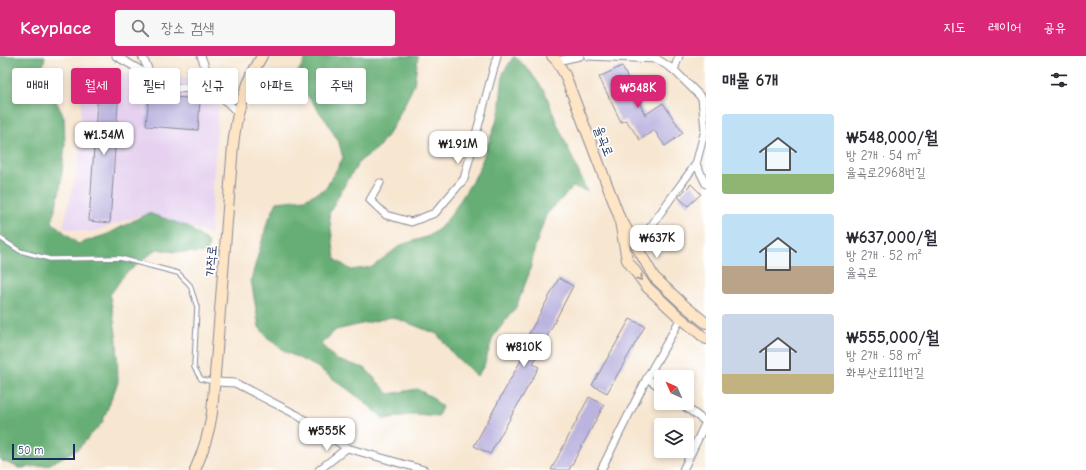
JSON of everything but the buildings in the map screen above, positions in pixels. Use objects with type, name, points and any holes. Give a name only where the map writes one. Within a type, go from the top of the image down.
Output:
[{"type":"street","points":[[116,56],[137,68]]},
{"type":"street","points":[[142,56],[148,68]]},
{"type":"street","points":[[201,56],[206,68]]},
{"type":"street","name":"가작로","points":[[194,470],[209,432],[215,382],[232,158],[238,113],[250,77],[262,56]]},
{"type":"street","points":[[380,183],[370,200],[386,215],[411,222],[435,213],[464,179],[497,56]]},
{"type":"street","points":[[554,58],[580,56]]},
{"type":"street","points":[[588,56],[657,59],[674,70],[702,98],[705,130],[696,164],[637,246]]},
{"type":"street","points":[[674,70],[679,56]]},
{"type":"street","name":"율곡로","points":[[554,58],[565,75],[619,216],[654,277],[706,323]]},
{"type":"street","points":[[228,104],[238,113]]},
{"type":"street","points":[[696,164],[706,184]]},
{"type":"street","name":"율곡로","points":[[619,216],[627,260],[646,286],[706,339]]},
{"type":"street","points":[[602,470],[647,378],[681,318],[689,309]]},
{"type":"street","points":[[647,378],[654,383]]},
{"type":"street","points":[[215,382],[235,383],[297,415],[347,448],[424,470]]},
{"type":"street","points":[[683,470],[706,422],[690,410]]},
{"type":"street","points":[[319,470],[347,448]]},
{"type":"lane","points":[[0,238],[20,251],[50,259],[120,258],[178,273],[190,285],[197,307],[194,367],[201,379],[215,382]]},
{"type":"shaded area","points":[[121,74],[129,74],[129,104],[180,104],[180,78],[188,79],[188,104],[218,104],[210,234],[147,213],[92,232],[63,228],[78,165],[81,104],[121,104]]},
{"type":"green space","points":[[0,56],[45,56],[43,68],[12,68],[12,104],[57,104],[64,117],[65,146],[60,189],[52,222],[78,244],[108,234],[148,213],[187,226],[209,243],[207,253],[175,252],[157,249],[124,275],[110,295],[117,340],[118,382],[102,423],[78,449],[48,465],[20,468],[0,460]]},
{"type":"green space","points":[[307,56],[418,56],[414,85],[393,127],[378,148],[360,161],[341,191],[329,214],[335,259],[351,270],[372,267],[401,245],[429,236],[440,228],[451,215],[478,172],[499,114],[503,73],[514,56],[529,70],[545,92],[587,191],[573,187],[546,215],[535,247],[529,274],[516,307],[493,337],[484,366],[477,376],[455,356],[437,334],[392,317],[336,330],[321,344],[337,360],[365,368],[389,394],[417,389],[432,397],[442,407],[438,416],[414,414],[384,419],[365,402],[317,367],[286,352],[268,338],[259,327],[251,280],[267,223],[277,202],[305,199],[326,188],[343,158],[339,143],[327,122],[308,97],[308,68],[300,68]]}]
